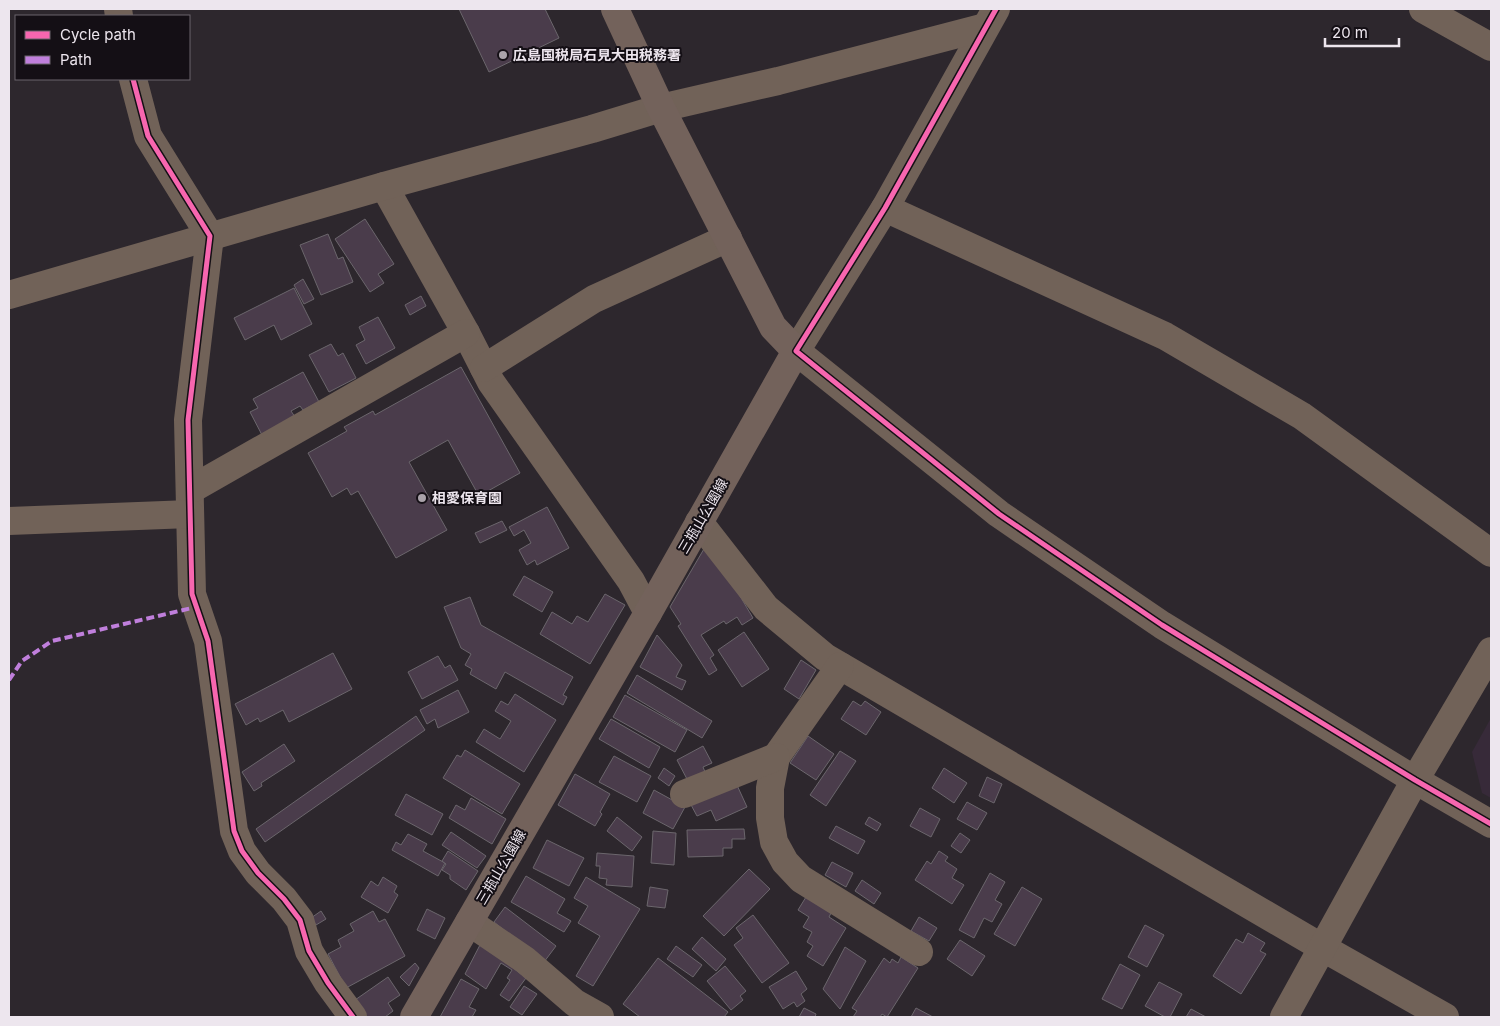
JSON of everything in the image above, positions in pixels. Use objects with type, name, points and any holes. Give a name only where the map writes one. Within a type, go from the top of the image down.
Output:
[{"type":"main road","points":[[615,9],[662,108],[773,327],[796,351]]},
{"type":"main road","name":"三瓶山公園線","points":[[414,1017],[648,613],[796,351]]},
{"type":"street","points":[[1423,9],[1491,47]]},
{"type":"street","points":[[9,294],[662,108],[778,81],[990,18]]},
{"type":"street","points":[[990,18],[886,208],[796,351],[999,514],[1162,625],[1415,780],[1491,824]]},
{"type":"street","points":[[133,80],[148,136],[210,236],[188,420],[192,594],[208,641],[234,830],[242,851],[258,873],[284,899],[300,920],[309,951],[328,983],[353,1017]]},
{"type":"street","points":[[384,186],[466,333],[491,382],[631,582],[648,613]]},
{"type":"street","points":[[886,208],[1165,336],[1302,416],[1491,552]]},
{"type":"street","points":[[484,368],[594,299],[728,238]]},
{"type":"street","points":[[9,521],[190,502],[466,333]]},
{"type":"street","points":[[699,522],[766,608],[825,657],[1323,948],[1446,1017]]},
{"type":"street","points":[[1284,1017],[1415,780],[1491,651]]},
{"type":"street","points":[[840,666],[776,757],[770,788],[770,818],[774,842],[785,862],[801,879],[919,952]]},
{"type":"street","points":[[684,794],[776,757]]},
{"type":"street","points":[[469,922],[525,960],[576,1003],[600,1017]]},
{"type":"shaded area","points":[[1491,718],[1491,798],[1482,793],[1472,752]]},
{"type":"building","name":"広島国税局石見大田税務署","points":[[459,9],[545,9],[559,38],[489,72]]},
{"type":"building","points":[[365,219],[394,264],[378,274],[384,283],[370,292],[335,239]]},
{"type":"building","points":[[328,234],[338,259],[343,257],[353,282],[321,295],[300,245]]},
{"type":"building","points":[[303,279],[314,299],[304,304],[294,285]]},
{"type":"building","points":[[294,288],[312,324],[281,340],[274,325],[245,340],[234,318]]},
{"type":"building","points":[[421,296],[426,306],[410,315],[405,305]]},
{"type":"building","points":[[378,317],[395,348],[366,364],[356,345],[365,340],[359,327]]},
{"type":"building","points":[[331,344],[338,356],[343,353],[356,378],[329,392],[309,355]]},
{"type":"building","points":[[461,367],[520,473],[479,496],[448,440],[409,462],[447,530],[396,558],[358,491],[351,495],[347,488],[332,497],[308,453],[347,431],[344,427],[373,411],[375,415]]},
{"type":"building","points":[[303,372],[319,402],[303,410],[300,406],[291,411],[295,417],[262,435],[250,412],[258,408],[253,399]]},
{"type":"building","points":[[547,507],[569,548],[537,565],[535,560],[527,565],[519,550],[531,543],[524,530],[514,536],[509,527]]},
{"type":"building","points":[[502,521],[507,530],[480,543],[475,533]]},
{"type":"building","points":[[708,542],[753,618],[742,625],[737,617],[726,624],[724,621],[701,635],[714,655],[710,658],[717,670],[709,675],[678,626],[681,624],[670,607]]},
{"type":"building","points":[[524,576],[553,592],[542,612],[513,595]]},
{"type":"building","points":[[605,594],[625,605],[590,664],[540,634],[552,612],[572,624],[577,616],[588,622]]},
{"type":"building","points":[[470,597],[481,625],[573,677],[563,695],[567,697],[563,705],[505,672],[496,689],[470,674],[472,669],[465,665],[471,654],[461,648],[444,607]]},
{"type":"building","points":[[744,632],[769,669],[742,687],[718,650]]},
{"type":"building","points":[[657,635],[682,665],[676,677],[686,681],[682,690],[640,667]]},
{"type":"building","points":[[333,653],[352,689],[289,722],[283,710],[260,722],[258,718],[246,725],[235,704]]},
{"type":"building","points":[[438,656],[445,668],[450,665],[458,680],[422,699],[408,672]]},
{"type":"building","points":[[801,660],[816,670],[799,699],[784,689]]},
{"type":"building","points":[[637,675],[712,721],[702,738],[627,693]]},
{"type":"building","points":[[458,690],[469,712],[438,728],[435,719],[427,724],[420,710]]},
{"type":"building","points":[[515,694],[556,720],[524,772],[476,742],[484,729],[500,739],[511,721],[495,711],[501,701],[508,705]]},
{"type":"building","points":[[625,695],[687,730],[675,752],[613,717]]},
{"type":"building","points":[[853,701],[861,706],[865,701],[881,712],[866,735],[841,719]]},
{"type":"building","points":[[416,716],[425,730],[265,842],[256,829]]},
{"type":"building","points":[[611,719],[660,747],[649,768],[599,739]]},
{"type":"building","points":[[808,736],[834,754],[816,780],[790,763]]},
{"type":"building","points":[[284,744],[295,761],[261,783],[262,786],[254,791],[242,772]]},
{"type":"building","points":[[703,746],[712,763],[703,767],[705,772],[688,781],[677,760]]},
{"type":"building","points":[[465,750],[520,784],[502,814],[443,778],[457,755],[461,757]]},
{"type":"building","points":[[840,751],[856,761],[826,806],[810,795]]},
{"type":"building","points":[[614,756],[651,776],[637,802],[599,782]]},
{"type":"building","points":[[664,768],[675,776],[669,786],[658,778]]},
{"type":"building","points":[[944,768],[967,783],[954,803],[932,788]]},
{"type":"building","points":[[575,774],[610,794],[595,826],[558,805]]},
{"type":"building","points":[[987,777],[1002,784],[994,803],[979,796]]},
{"type":"building","points":[[736,783],[747,807],[716,821],[711,810],[697,816],[690,803]]},
{"type":"building","points":[[654,790],[685,807],[673,829],[643,813]]},
{"type":"building","points":[[406,794],[443,814],[432,835],[395,815]]},
{"type":"building","points":[[471,798],[506,819],[492,844],[449,818],[456,805],[465,810]]},
{"type":"building","points":[[967,802],[987,813],[977,830],[957,819]]},
{"type":"building","points":[[920,808],[940,819],[931,837],[910,826]]},
{"type":"building","points":[[617,817],[642,837],[632,851],[607,831]]},
{"type":"building","points":[[869,817],[881,824],[877,831],[865,824]]},
{"type":"building","points":[[836,826],[865,841],[858,854],[829,838]]},
{"type":"building","points":[[744,829],[745,839],[732,839],[732,848],[723,848],[723,856],[688,857],[687,830]]},
{"type":"building","points":[[653,831],[676,833],[674,865],[651,863]]},
{"type":"building","points":[[451,832],[486,856],[477,868],[442,845]]},
{"type":"building","points":[[960,833],[970,840],[961,853],[951,846]]},
{"type":"building","points":[[408,834],[427,844],[423,851],[445,863],[438,876],[392,850],[396,842],[401,845]]},
{"type":"building","points":[[547,840],[584,858],[569,886],[533,868]]},
{"type":"building","points":[[448,851],[478,871],[466,890],[450,879],[450,875],[442,870],[446,864],[442,861]]},
{"type":"building","points":[[939,851],[948,857],[945,861],[957,869],[952,878],[964,885],[952,904],[915,880],[927,861],[931,864]]},
{"type":"building","points":[[597,853],[634,856],[632,887],[606,885],[607,879],[599,878],[600,866],[596,866]]},
{"type":"building","points":[[832,862],[853,873],[846,887],[825,875]]},
{"type":"building","points":[[749,869],[770,889],[724,936],[703,916]]},
{"type":"building","points":[[990,873],[1005,882],[995,900],[1002,904],[992,922],[984,918],[974,938],[959,930]]},
{"type":"building","points":[[526,876],[565,899],[557,913],[571,921],[564,932],[511,902]]},
{"type":"building","points":[[383,877],[397,886],[394,892],[398,895],[388,913],[361,897],[371,881],[378,886]]},
{"type":"building","points":[[586,877],[640,909],[593,986],[576,976],[600,936],[578,923],[588,906],[574,898]]},
{"type":"building","points":[[862,880],[881,893],[874,904],[855,891]]},
{"type":"building","points":[[650,887],[668,890],[665,908],[647,906]]},
{"type":"building","points":[[1022,887],[1042,899],[1015,946],[994,934]]},
{"type":"building","points":[[806,897],[831,913],[829,917],[846,928],[823,966],[807,956],[813,946],[807,942],[812,932],[803,927],[809,917],[798,910]]},
{"type":"building","points":[[505,907],[556,946],[544,962],[494,922]]},
{"type":"building","points":[[427,909],[445,918],[435,939],[417,930]]},
{"type":"building","points":[[321,911],[326,919],[316,925],[311,918]]},
{"type":"building","points":[[373,911],[379,922],[385,919],[405,956],[346,988],[328,954],[341,947],[338,940],[354,931],[350,924]]},
{"type":"building","points":[[753,915],[789,963],[762,983],[734,945],[743,938],[736,928]]},
{"type":"building","points":[[919,917],[937,928],[929,941],[911,931]]},
{"type":"building","points":[[1145,925],[1164,935],[1147,967],[1128,957]]},
{"type":"building","points":[[1248,933],[1265,943],[1260,951],[1266,954],[1241,994],[1213,976],[1236,939],[1243,943]]},
{"type":"building","points":[[702,937],[726,959],[716,971],[692,949]]},
{"type":"building","points":[[960,940],[985,956],[972,976],[947,959]]},
{"type":"building","points":[[481,943],[526,978],[509,1001],[500,995],[510,980],[507,978],[512,970],[501,963],[486,989],[465,974]]},
{"type":"building","points":[[676,946],[702,965],[693,977],[667,959]]},
{"type":"building","points":[[845,947],[866,961],[840,1009],[823,989]]},
{"type":"building","points":[[901,957],[918,968],[887,1017],[882,1014],[880,1017],[853,1017],[857,1011],[852,1008],[884,958],[890,963],[892,959],[898,963]]},
{"type":"building","points":[[658,958],[728,1012],[724,1017],[640,1017],[623,1004]]},
{"type":"building","points":[[415,963],[419,968],[409,986],[400,977]]},
{"type":"building","points":[[1120,964],[1140,975],[1122,1009],[1102,999]]},
{"type":"building","points":[[725,966],[746,991],[740,996],[743,1000],[731,1010],[707,981]]},
{"type":"building","points":[[796,971],[807,989],[801,994],[805,1001],[797,1007],[794,1002],[783,1009],[769,987]]},
{"type":"building","points":[[388,977],[400,995],[388,1003],[393,1011],[385,1017],[367,1017],[355,1000]]},
{"type":"building","points":[[461,979],[479,989],[469,1007],[476,1010],[472,1017],[440,1017]]},
{"type":"building","points":[[1159,982],[1182,994],[1170,1017],[1165,1017],[1145,1006]]},
{"type":"building","points":[[524,986],[537,994],[522,1015],[510,1007]]},
{"type":"building","points":[[804,1008],[816,1014],[815,1017],[799,1017]]},
{"type":"building","points":[[916,1008],[933,1017],[911,1017]]},
{"type":"building","points":[[1191,1009],[1206,1017],[1186,1017]]},
{"type":"marked path","points":[[9,680],[22,661],[52,641],[196,607]]},
{"type":"cycle path","points":[[996,9],[885,208],[796,351],[999,514],[1162,625],[1415,780],[1491,824]]},
{"type":"cycle path","points":[[133,80],[148,136],[210,236],[188,420],[192,594],[208,641],[234,831],[242,851],[258,873],[284,899],[300,920],[309,951],[328,983],[353,1017]]},
{"type":"place","name":"広島国税局石見大田税務署","points":[[503,55]]},
{"type":"place","name":"相愛保育園","points":[[422,498]]}]
